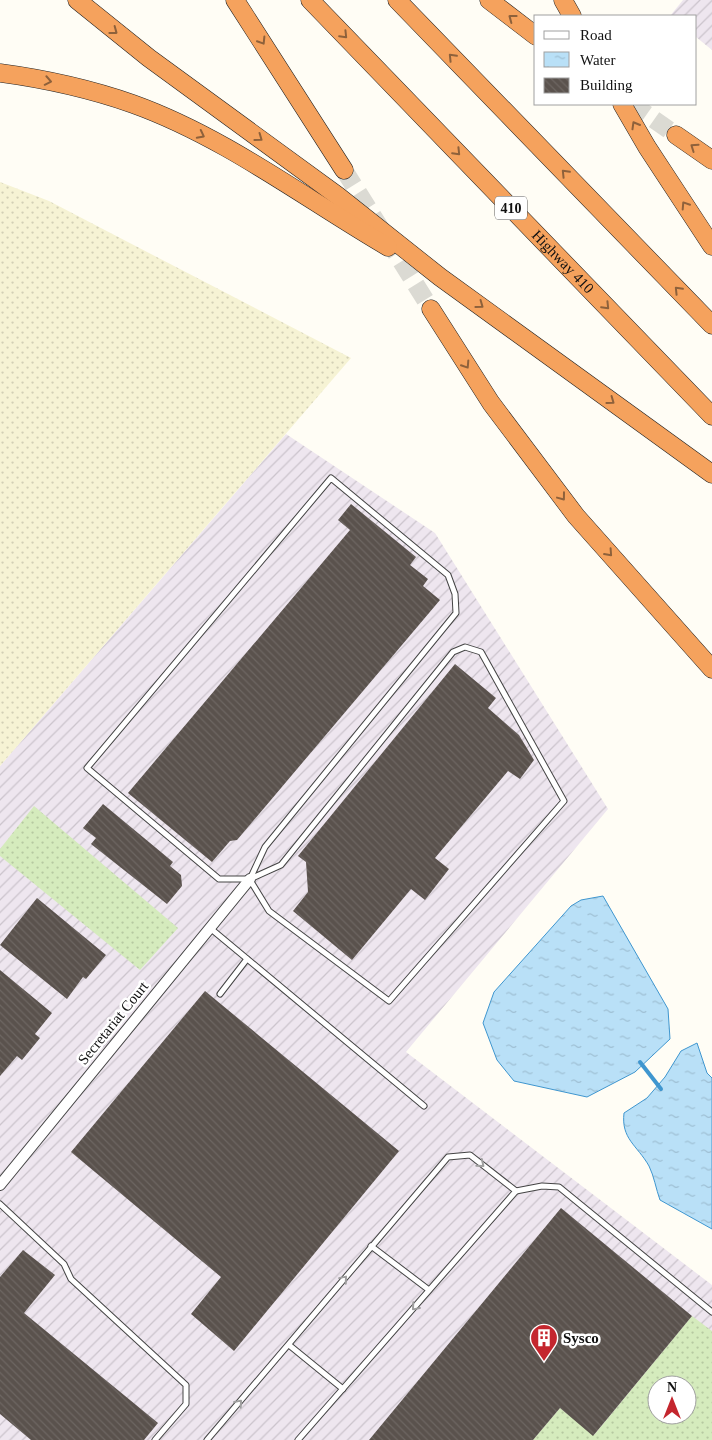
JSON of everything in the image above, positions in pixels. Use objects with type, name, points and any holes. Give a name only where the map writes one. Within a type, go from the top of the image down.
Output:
[{"type":"highway","points":[[77,0],[149,58],[338,196],[440,276],[712,474]]},
{"type":"highway","points":[[235,0],[344,170]]},
{"type":"highway","name":"Highway 410","points":[[310,0],[712,416]]},
{"type":"highway","points":[[397,0],[712,325]]},
{"type":"highway","points":[[489,0],[534,34]]},
{"type":"highway","points":[[563,0],[571,15]]},
{"type":"highway","points":[[0,73],[62,84],[107,96],[133,104],[186,127],[264,170],[357,229],[440,276]]},
{"type":"highway","points":[[623,105],[647,147],[712,246]]},
{"type":"highway","points":[[676,135],[712,160]]},
{"type":"highway","points":[[431,310],[490,403],[576,516],[712,669]]},
{"type":"highway","points":[[672,623],[712,653]]},
{"type":"street","name":"Secretariat Court","points":[[0,1185],[250,879]]},
{"type":"lane","points":[[250,879],[265,846],[456,613],[455,594],[448,575],[331,478],[86,768],[219,879],[250,879],[281,865],[453,652],[465,647],[482,652],[564,802],[388,1001],[270,911],[250,879]]},
{"type":"lane","points":[[210,928],[424,1106]]},
{"type":"lane","points":[[220,994],[247,959]]},
{"type":"lane","points":[[207,1440],[448,1157],[470,1155],[516,1191]]},
{"type":"lane","points":[[298,1440],[516,1191],[542,1186],[560,1187],[712,1312]]},
{"type":"lane","points":[[0,1204],[64,1264],[71,1279],[186,1385],[186,1404],[155,1440]]},
{"type":"lane","points":[[371,1246],[429,1290]]},
{"type":"lane","points":[[289,1345],[343,1389]]},
{"type":"shaded area","points":[[683,0],[712,0],[712,50],[697,38],[697,15],[671,15]]},
{"type":"shaded area","points":[[0,182],[49,201],[351,358],[0,766]]},
{"type":"shaded area","points":[[286,434],[435,533],[608,809],[406,1052],[712,1285],[712,1440],[0,1440],[0,766]]},
{"type":"green space","points":[[34,806],[178,928],[140,970],[0,856],[0,849]]},
{"type":"green space","points":[[692,1316],[712,1331],[712,1440],[533,1440],[560,1408],[594,1435]]},
{"type":"water","points":[[603,896],[668,1009],[670,1039],[635,1072],[587,1097],[514,1081],[497,1060],[483,1023],[494,992],[571,906],[581,900]]},
{"type":"water","points":[[697,1043],[707,1073],[712,1078],[712,1229],[660,1200],[649,1166],[627,1136],[624,1122],[624,1113],[647,1098],[665,1077],[681,1051]]},
{"type":"building","points":[[351,504],[416,557],[410,565],[428,579],[423,586],[440,600],[237,840],[230,841],[212,862],[128,793],[350,530],[338,520]]},
{"type":"building","points":[[455,664],[496,698],[488,708],[519,735],[534,760],[520,779],[508,771],[435,858],[449,869],[425,900],[411,889],[352,960],[293,911],[308,892],[306,862],[298,856]]},
{"type":"building","points":[[103,804],[173,862],[170,866],[181,875],[182,886],[167,904],[91,844],[96,838],[83,828]]},
{"type":"building","points":[[37,898],[106,955],[86,979],[83,977],[67,999],[0,945]]},
{"type":"building","points":[[0,970],[52,1013],[35,1034],[40,1038],[22,1060],[17,1056],[0,1076]]},
{"type":"building","points":[[205,991],[399,1151],[234,1351],[191,1314],[221,1277],[71,1152]]},
{"type":"building","name":"Sysco","points":[[561,1208],[692,1316],[593,1436],[560,1408],[533,1440],[369,1440]]},
{"type":"building","points":[[23,1250],[55,1275],[24,1313],[158,1423],[144,1440],[31,1440],[0,1414],[0,1277]]},
{"type":"waterway","points":[[640,1062],[661,1089]]},
{"type":"tunnel","points":[[633,105],[676,135]]},
{"type":"tunnel","points":[[344,170],[431,309]]},
{"type":"place","name":"Sysco","points":[[544,1362]]}]
